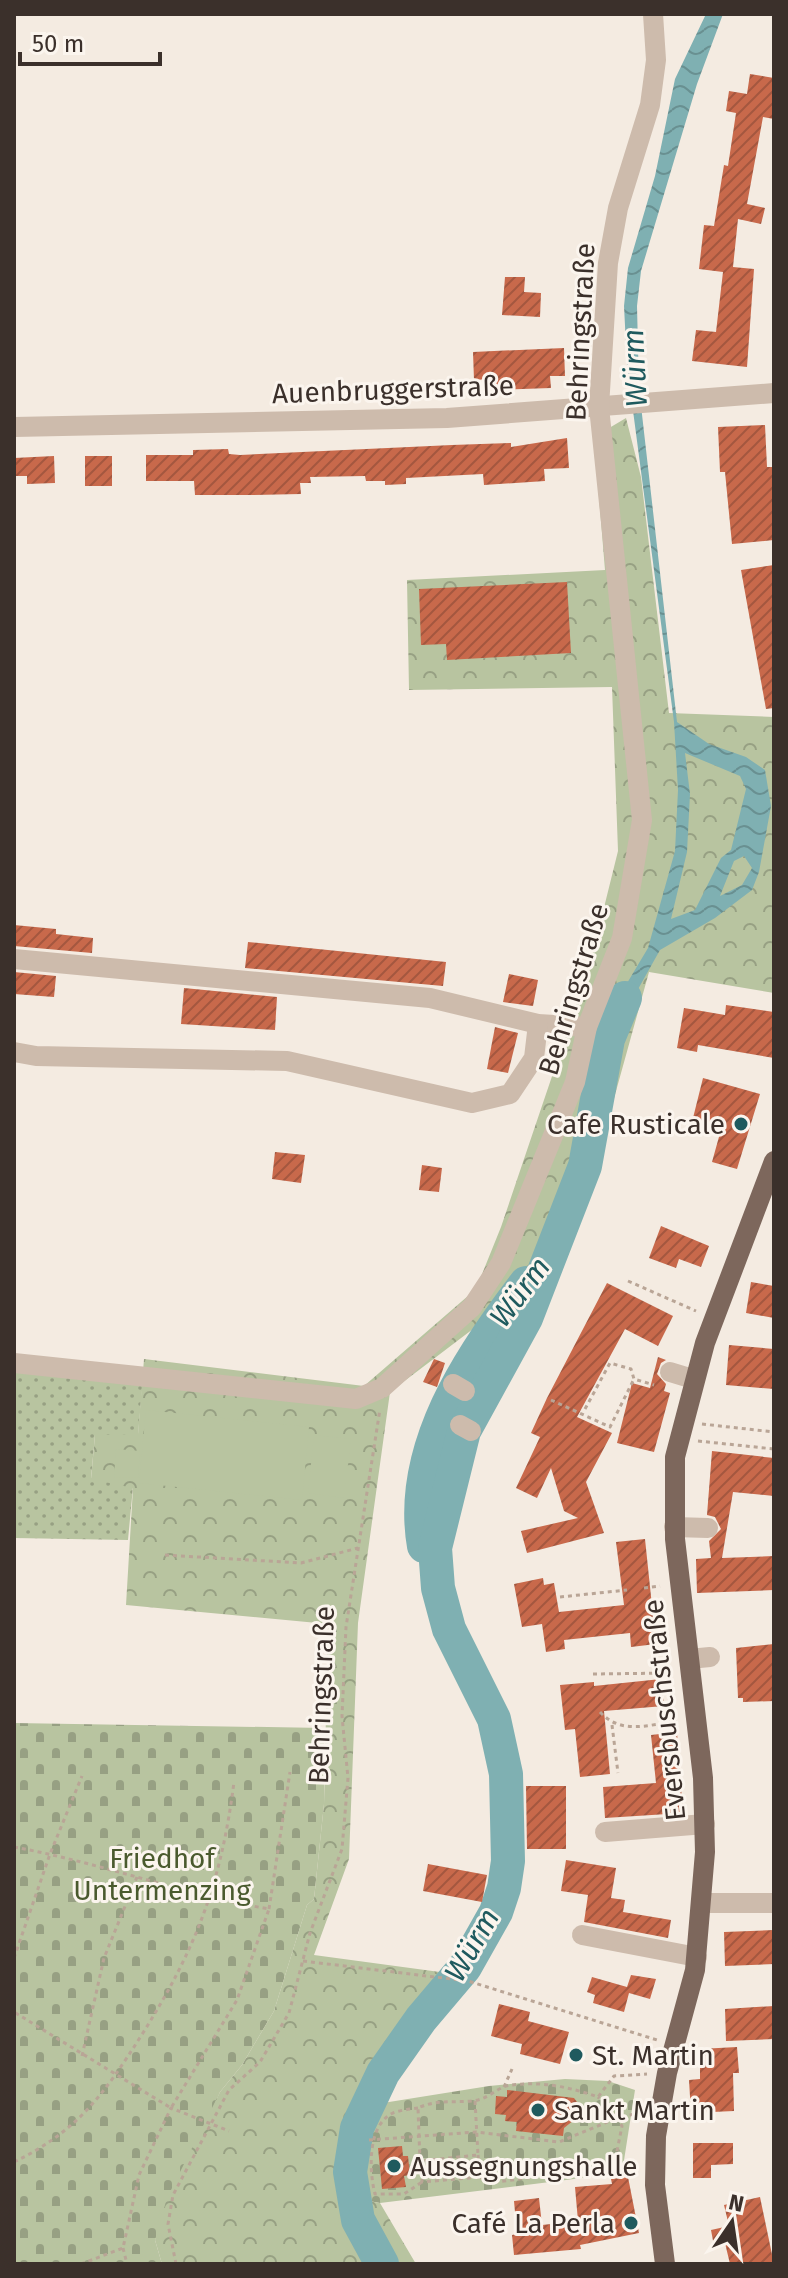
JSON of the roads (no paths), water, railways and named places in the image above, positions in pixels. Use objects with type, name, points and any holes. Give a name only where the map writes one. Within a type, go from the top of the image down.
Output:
[{"type":"main road","name":"Eversbuschstraße","points":[[665,2264],[655,2176],[659,2109],[697,1957],[703,1903],[705,1824],[674,1527],[673,1487],[680,1431],[691,1387],[773,1169]]},
{"type":"street","name":"Behringstraße","points":[[14,1363],[356,1399],[382,1388],[472,1307],[501,1263],[575,1082],[587,1027],[622,938],[642,820],[609,406],[608,263],[618,208],[650,105],[656,60],[653,14]]},
{"type":"street","name":"Auenbruggerstraße","points":[[14,427],[447,418],[774,393]]},
{"type":"street","points":[[14,959],[430,998],[538,1024],[587,1027]]},
{"type":"street","points":[[14,1052],[36,1056],[287,1061],[472,1103],[510,1094],[534,1058],[538,1024]]},
{"type":"street","points":[[670,1372],[691,1387]]},
{"type":"street","points":[[674,1527],[708,1528]]},
{"type":"street","points":[[689,1665],[710,1657]]},
{"type":"street","points":[[605,1832],[705,1824]]},
{"type":"street","points":[[703,1903],[774,1903]]},
{"type":"street","points":[[582,1935],[697,1957]]},
{"type":"water","points":[[706,14],[723,14],[697,84],[641,271],[637,306],[639,388],[677,722],[709,744],[746,757],[765,770],[771,806],[759,872],[752,890],[715,918],[660,950],[609,1041],[605,1040],[614,1005],[648,948],[675,851],[678,790],[674,722],[627,365],[624,306],[628,268],[655,176],[675,79]],"holes":[[[685,753],[740,776],[746,789],[731,850],[721,858],[695,910],[671,919],[687,852],[690,794]],[[744,856],[752,868],[742,885],[720,896],[734,861]]]},
{"type":"waterway","name":"Würm","points":[[382,2264],[358,2220],[350,2172],[357,2128],[383,2073],[421,2019],[465,1967],[496,1912],[508,1861],[506,1774],[494,1719],[449,1629],[438,1588],[435,1548],[464,1431],[526,1318],[585,1166],[608,1039],[625,998]]},
{"type":"waterway","name":"Würm","points":[[424,1546],[421,1510],[425,1474],[434,1439],[465,1373],[526,1283]]},
{"type":"place","name":"Cafe Rusticale","points":[[741,1124]]},
{"type":"place","name":"St. Martin","points":[[576,2055]]},
{"type":"place","name":"Sankt Martin","points":[[538,2110]]},
{"type":"place","name":"Aussegnungshalle","points":[[394,2166]]},
{"type":"place","name":"Café La Perla","points":[[631,2223]]},
{"type":"park label","name":"Friedhof Untermenzing","points":[[162,1874]]}]
